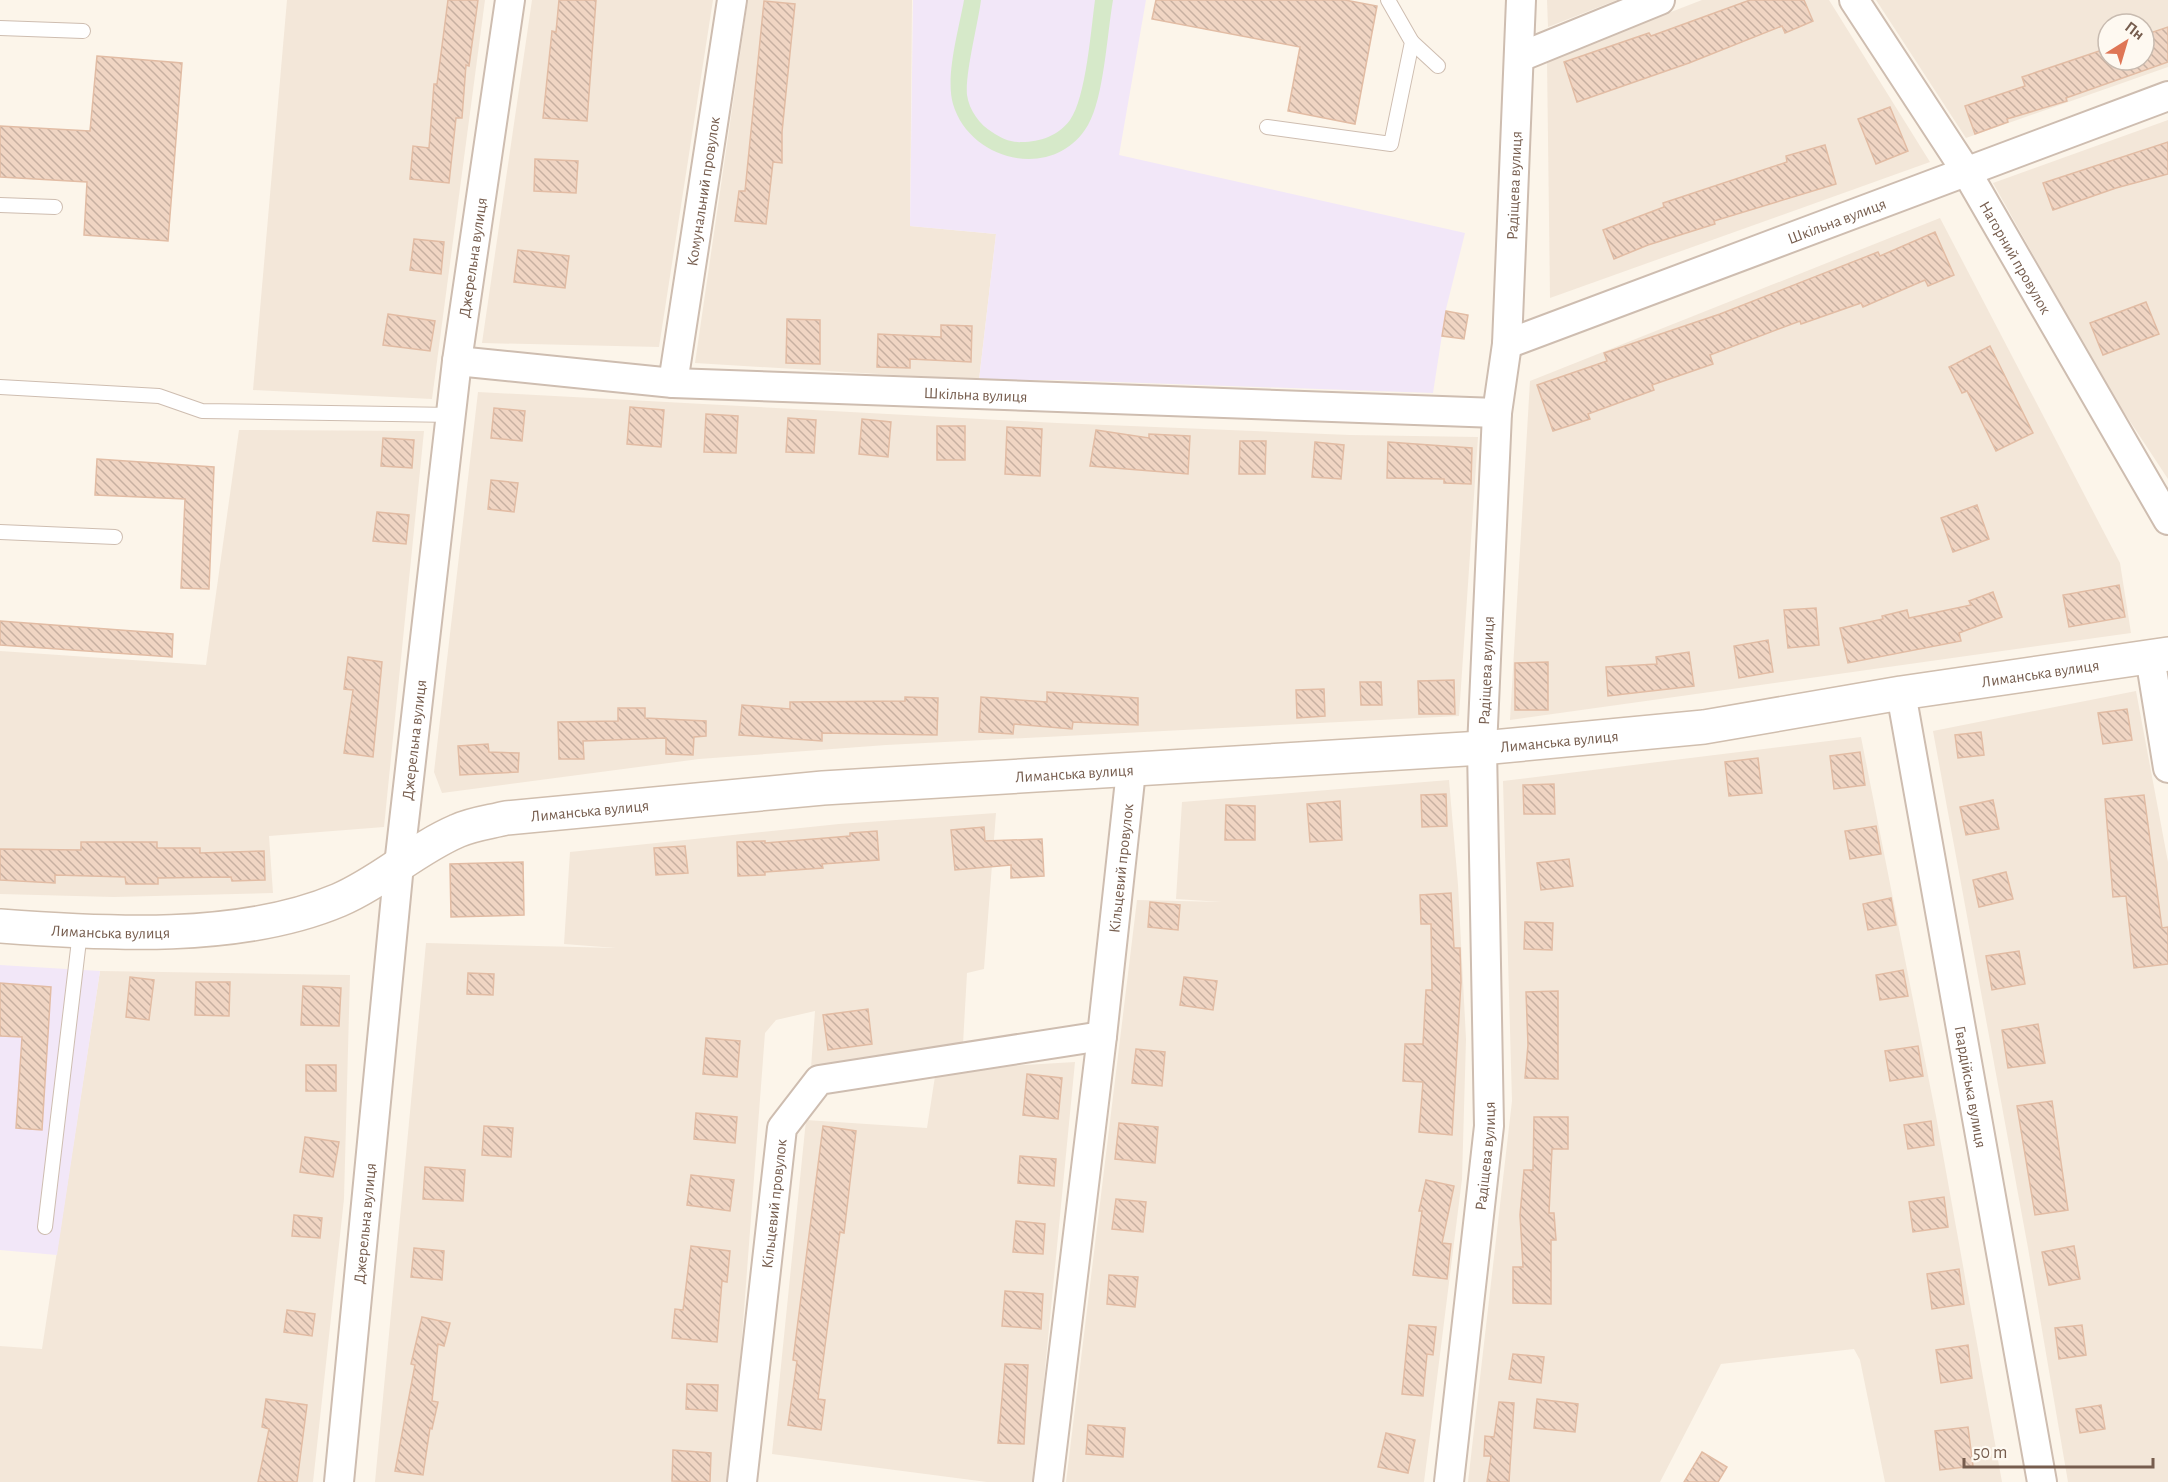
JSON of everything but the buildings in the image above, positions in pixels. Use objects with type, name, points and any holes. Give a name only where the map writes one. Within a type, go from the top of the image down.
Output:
[{"type":"street","name":"Джерельна вулиця","points":[[339,1482],[399,865],[453,415],[457,361],[510,0]]},
{"type":"street","name":"Комунальний провулок","points":[[673,383],[732,0]]},
{"type":"street","name":"Радіщева вулиця","points":[[1449,1482],[1490,1126],[1482,748],[1497,413],[1507,344],[1521,0]]},
{"type":"street","points":[[1520,57],[1660,0]]},
{"type":"street","name":"Нагорний провулок","points":[[1854,0],[1966,171],[2168,520]]},
{"type":"street","name":"Шкільна вулиця","points":[[1507,344],[2168,96]]},
{"type":"street","name":"Шкільна вулиця","points":[[457,361],[673,383],[1497,413]]},
{"type":"street","points":[[2159,656],[2168,768]]},
{"type":"street","name":"Лиманська вулиця","points":[[0,926],[80,932],[200,929],[258,923],[339,900],[431,844],[459,830],[506,818],[823,788],[1482,748],[1704,727],[1901,693],[2159,656]]},
{"type":"street","name":"Гвардійська вулиця","points":[[1901,693],[2042,1482]]},
{"type":"street","name":"Кільцевий провулок","points":[[1048,1482],[1102,1036],[1131,771]]},
{"type":"street","name":"Кільцевий провулок","points":[[742,1482],[782,1128],[819,1080],[1102,1036]]},
{"type":"lane","points":[[1388,0],[1412,42],[1438,66]]},
{"type":"lane","points":[[0,28],[83,31]]},
{"type":"lane","points":[[1267,127],[1391,144],[1412,42]]},
{"type":"lane","points":[[0,205],[55,207]]},
{"type":"lane","points":[[0,387],[159,396],[202,411],[453,415]]},
{"type":"lane","points":[[0,532],[115,537]]},
{"type":"lane","points":[[45,1227],[80,932]]},
{"type":"shaded area","points":[[287,0],[485,0],[432,399],[253,390]]},
{"type":"shaded area","points":[[532,0],[713,0],[659,347],[482,343]]},
{"type":"shaded area","points":[[748,0],[912,0],[910,226],[996,234],[979,380],[695,363]]},
{"type":"shaded area","points":[[913,0],[1146,0],[1119,155],[1465,233],[1446,309],[1433,393],[1058,380],[979,380],[996,234],[910,226]]},
{"type":"shaded area","points":[[1547,0],[1617,0],[1548,27]]},
{"type":"shaded area","points":[[1702,0],[1829,0],[1930,162],[1550,298],[1547,60]]},
{"type":"shaded area","points":[[1876,0],[2168,0],[2168,67],[2156,71],[2156,12],[2096,12],[2096,72],[2154,72],[1966,138]]},
{"type":"shaded area","points":[[2168,120],[2168,479],[2106,385],[1993,183]]},
{"type":"shaded area","points":[[1940,218],[2120,563],[2131,633],[1510,720],[1530,381]]},
{"type":"shaded area","points":[[478,392],[1057,423],[1350,435],[1478,437],[1459,716],[886,745],[699,759],[442,793],[434,772]]},
{"type":"shaded area","points":[[239,430],[424,431],[384,827],[269,836],[273,893],[114,897],[0,894],[0,651],[206,665]]},
{"type":"shaded area","points":[[2136,691],[2168,862],[2168,1482],[2068,1482],[2028,1248],[1933,731]]},
{"type":"shaded area","points":[[1861,737],[1936,1116],[2002,1482],[1885,1482],[1860,1360],[1854,1349],[1721,1364],[1660,1482],[1468,1482],[1512,1101],[1503,781]]},
{"type":"shaded area","points":[[1449,780],[1458,885],[1466,1039],[1462,1179],[1424,1482],[1066,1482],[1137,900],[1222,902],[1176,899],[1182,802]]},
{"type":"shaded area","points":[[996,813],[984,969],[967,973],[963,1044],[811,1068],[815,1011],[776,1020],[765,1033],[731,1482],[375,1482],[426,943],[616,948],[564,944],[570,852],[839,824]]},
{"type":"shaded area","points":[[0,965],[100,971],[57,1255],[0,1250]]},
{"type":"shaded area","points":[[100,971],[350,975],[344,1199],[313,1482],[0,1482],[0,1346],[42,1349]]},
{"type":"shaded area","points":[[1075,1062],[1034,1482],[987,1482],[772,1454],[806,1120],[927,1128],[936,1070]]},
{"type":"green space","points":[[964,0],[981,0],[968,74],[967,95],[970,106],[979,121],[988,129],[1003,138],[1018,142],[1035,141],[1048,137],[1070,120],[1076,110],[1084,80],[1095,0],[1113,0],[1098,98],[1088,125],[1073,143],[1055,154],[1035,159],[1014,158],[994,151],[977,140],[962,124],[953,104],[951,80]]}]
